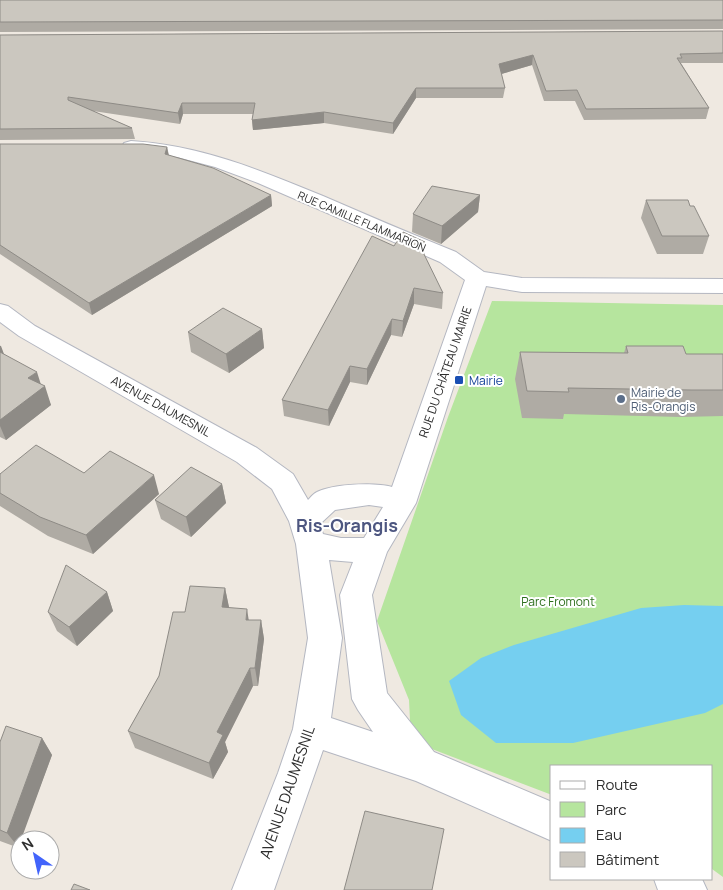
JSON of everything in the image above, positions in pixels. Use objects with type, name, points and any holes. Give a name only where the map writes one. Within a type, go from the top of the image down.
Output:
[{"type":"street","name":"RUE CAMILLE FLAMMARION","points":[[116,147],[145,147],[200,155],[448,257],[476,278],[522,285],[723,286]]},
{"type":"street","name":"RUE DU CHÂTEAU MAIRIE","points":[[401,503],[476,278]]},
{"type":"street","name":"AVENUE DAUMESNIL","points":[[0,311],[27,331],[247,455],[283,482],[307,532],[325,638],[311,729],[297,774],[253,890]]},
{"type":"street","points":[[369,494],[388,485],[413,465]]},
{"type":"street","points":[[373,550],[341,550],[307,532],[327,500],[369,494],[389,497],[401,503],[373,550],[356,595],[370,699],[421,765]]},
{"type":"street","points":[[311,729],[421,765],[550,821]]},
{"type":"street","points":[[675,880],[686,890]]},
{"type":"green space","name":"Parc Fromont","points":[[492,301],[723,305],[723,877],[713,870],[713,765],[550,765],[550,794],[411,741],[409,700],[377,621],[448,417]]},
{"type":"water","points":[[684,605],[723,606],[723,704],[705,713],[573,743],[496,743],[461,715],[449,681],[481,658],[514,645],[641,608]]},
{"type":"building","points":[[0,0],[723,0],[723,20],[0,22]]},
{"type":"building","points":[[723,31],[723,53],[680,54],[682,58],[677,58],[709,108],[586,109],[577,90],[546,91],[533,55],[499,64],[505,88],[416,88],[393,123],[324,112],[252,120],[255,103],[182,103],[178,113],[68,97],[68,100],[132,128],[0,129],[0,35]]},
{"type":"building","points":[[0,144],[143,144],[167,147],[165,154],[213,168],[271,195],[89,303],[0,245]]},
{"type":"building","points":[[432,186],[480,195],[442,226],[413,214]]},
{"type":"building","points":[[646,200],[688,200],[690,206],[694,206],[709,236],[662,236]]},
{"type":"building","points":[[403,232],[425,242],[420,246],[443,293],[414,288],[403,321],[392,319],[367,369],[350,366],[328,410],[282,400],[372,236],[394,246]]},
{"type":"building","points":[[223,308],[262,329],[226,354],[188,332]]},
{"type":"building","points":[[626,346],[683,346],[686,354],[723,354],[723,390],[568,388],[569,392],[527,391],[520,352],[628,353]]},
{"type":"building","points":[[0,352],[37,372],[28,378],[45,386],[0,420]]},
{"type":"building","points":[[36,445],[84,473],[110,451],[154,475],[86,535],[40,517],[0,493],[0,474]]},
{"type":"building","points":[[191,467],[222,484],[186,517],[155,500]]},
{"type":"building","points":[[66,565],[107,592],[69,627],[48,612]]},
{"type":"building","points":[[190,586],[225,588],[222,607],[247,609],[246,620],[261,620],[255,668],[250,668],[217,732],[223,735],[209,763],[128,731],[159,676],[173,612],[185,612]]},
{"type":"building","points":[[6,726],[42,738],[7,833],[0,830],[0,742]]},
{"type":"building","points":[[365,811],[444,829],[432,890],[344,890]]},
{"type":"building","points":[[74,884],[90,890],[71,890]]},
{"type":"place","name":"Mairie","points":[[459,380]]},
{"type":"place","name":"Mairie de Ris-Orangis","points":[[621,399]]},
{"type":"district","name":"Ris-Orangis","points":[[347,525]]}]
